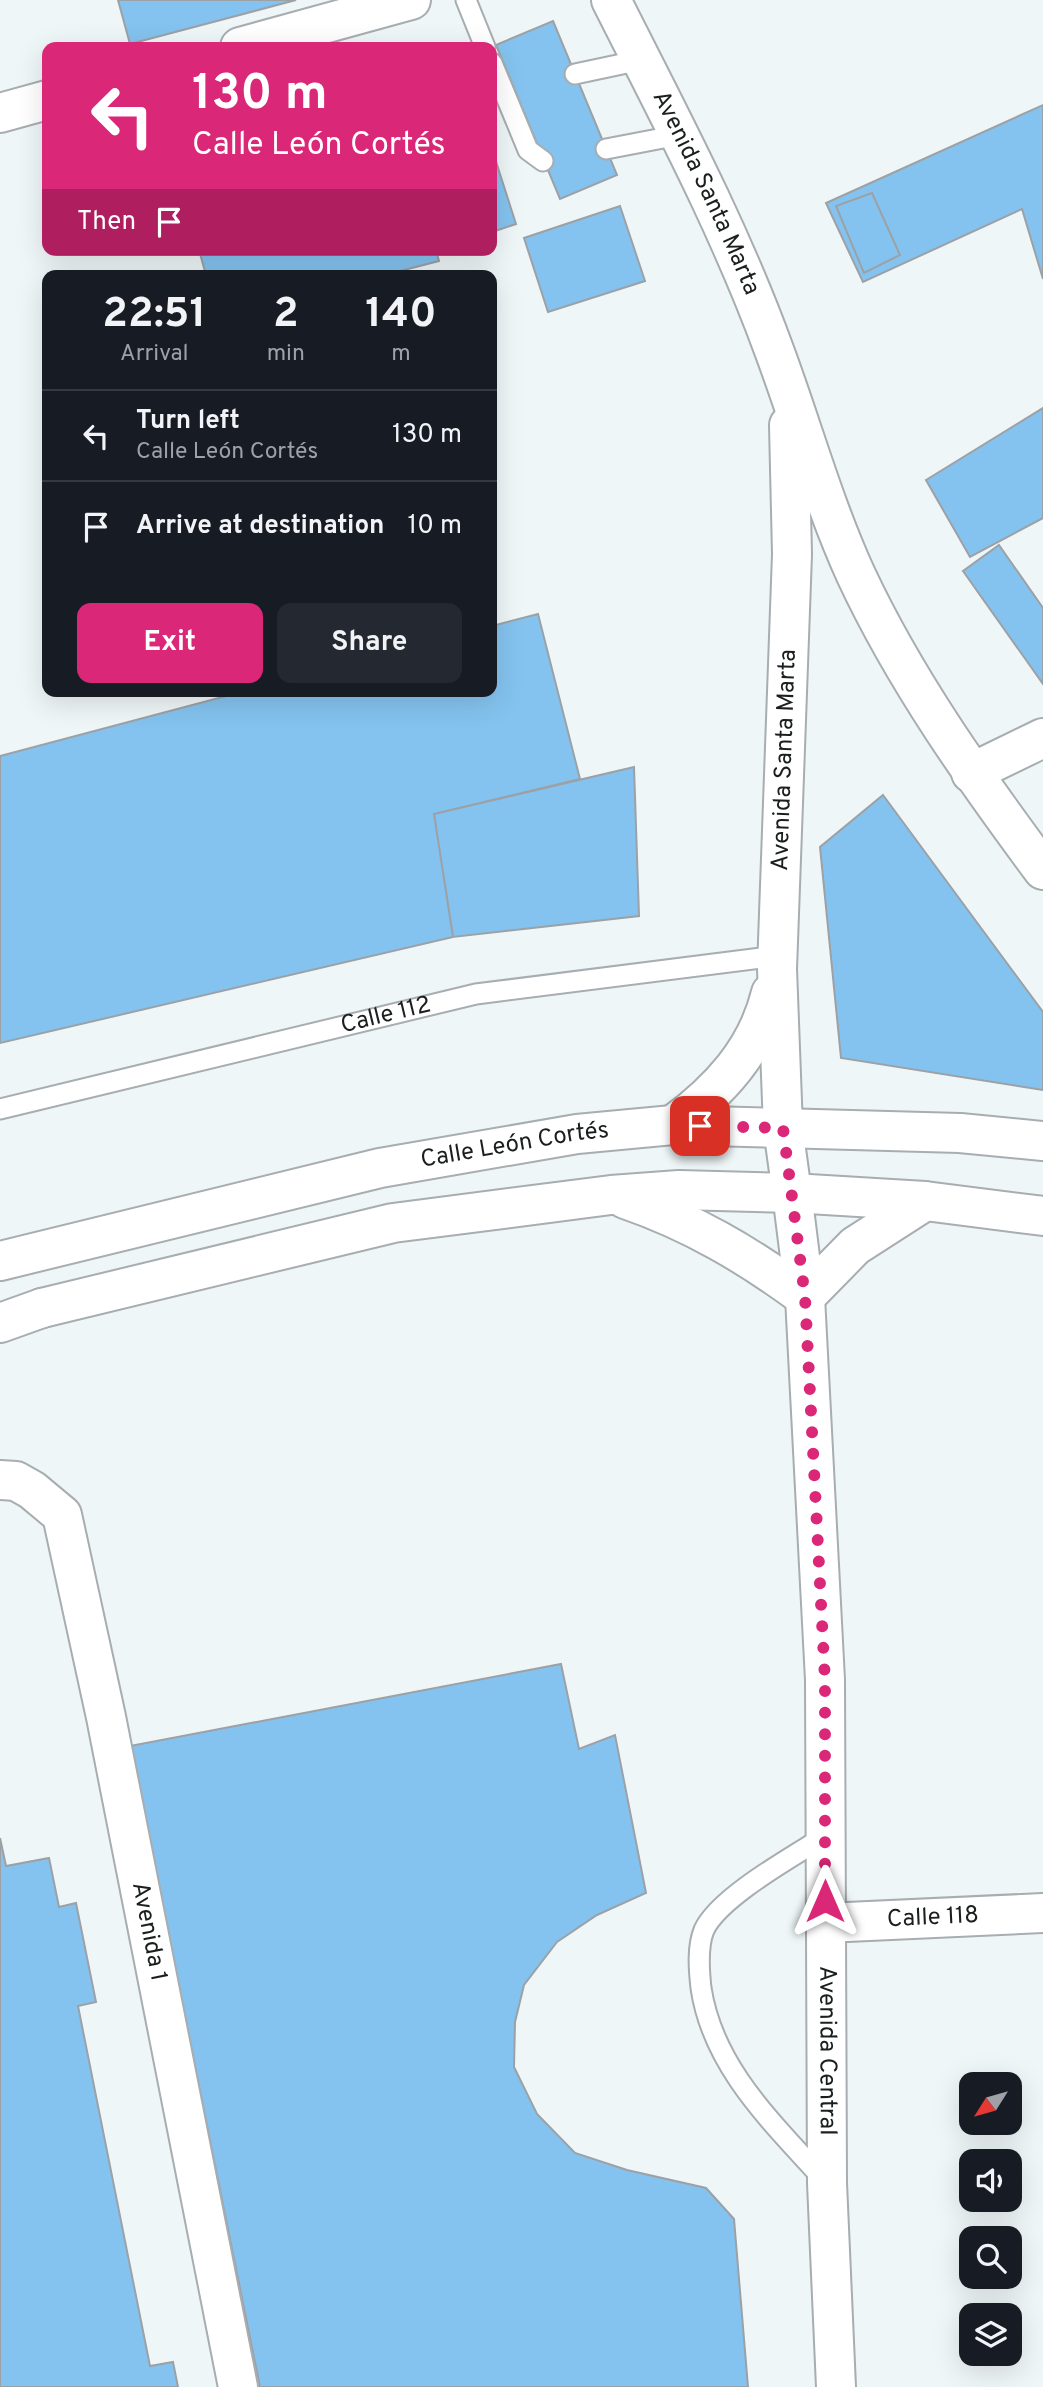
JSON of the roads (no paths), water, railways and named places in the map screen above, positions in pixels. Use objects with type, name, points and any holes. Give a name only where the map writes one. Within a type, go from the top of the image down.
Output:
[{"type":"main road","points":[[258,42],[411,0]]},
{"type":"main road","name":"Avenida Santa Marta","points":[[611,0],[715,205],[856,574],[910,674],[971,774],[1043,870]]},
{"type":"main road","points":[[0,113],[42,101]]},
{"type":"main road","name":"Avenida Santa Marta","points":[[783,1128],[777,962],[787,749],[792,554],[788,391]]},
{"type":"main road","points":[[971,774],[1043,738]]},
{"type":"main road","points":[[673,1125],[704,1102],[738,1064],[752,1042],[768,1006],[777,962]]},
{"type":"main road","name":"Calle León Cortés","points":[[0,1261],[380,1168],[578,1134],[673,1125],[960,1133],[1043,1141]]},
{"type":"main road","name":"Avenida Central","points":[[783,1128],[805,1297],[825,1680],[827,2183],[836,2387]]},
{"type":"main road","points":[[0,1321],[42,1308],[393,1223],[611,1195],[679,1190],[792,1193],[925,1201],[1043,1216]]},
{"type":"main road","points":[[611,1195],[663,1212],[713,1235],[761,1264],[805,1297],[855,1246],[925,1201]]},
{"type":"main road","name":"Avenida 1","points":[[16,1485],[62,1515],[108,1731],[238,2387]]},
{"type":"main road","name":"Calle 118","points":[[825,1923],[1043,1913]]},
{"type":"lane","points":[[466,0],[483,42]]},
{"type":"lane","points":[[575,75],[641,60]]},
{"type":"lane","points":[[497,71],[507,86],[528,150],[543,160]]},
{"type":"lane","points":[[606,149],[679,135]]},
{"type":"lane","name":"Calle 112","points":[[0,1109],[476,994],[777,962]]},
{"type":"lane","points":[[825,1836],[725,1904],[704,1930],[698,1966],[711,2033],[729,2066],[752,2101],[827,2183]]}]
